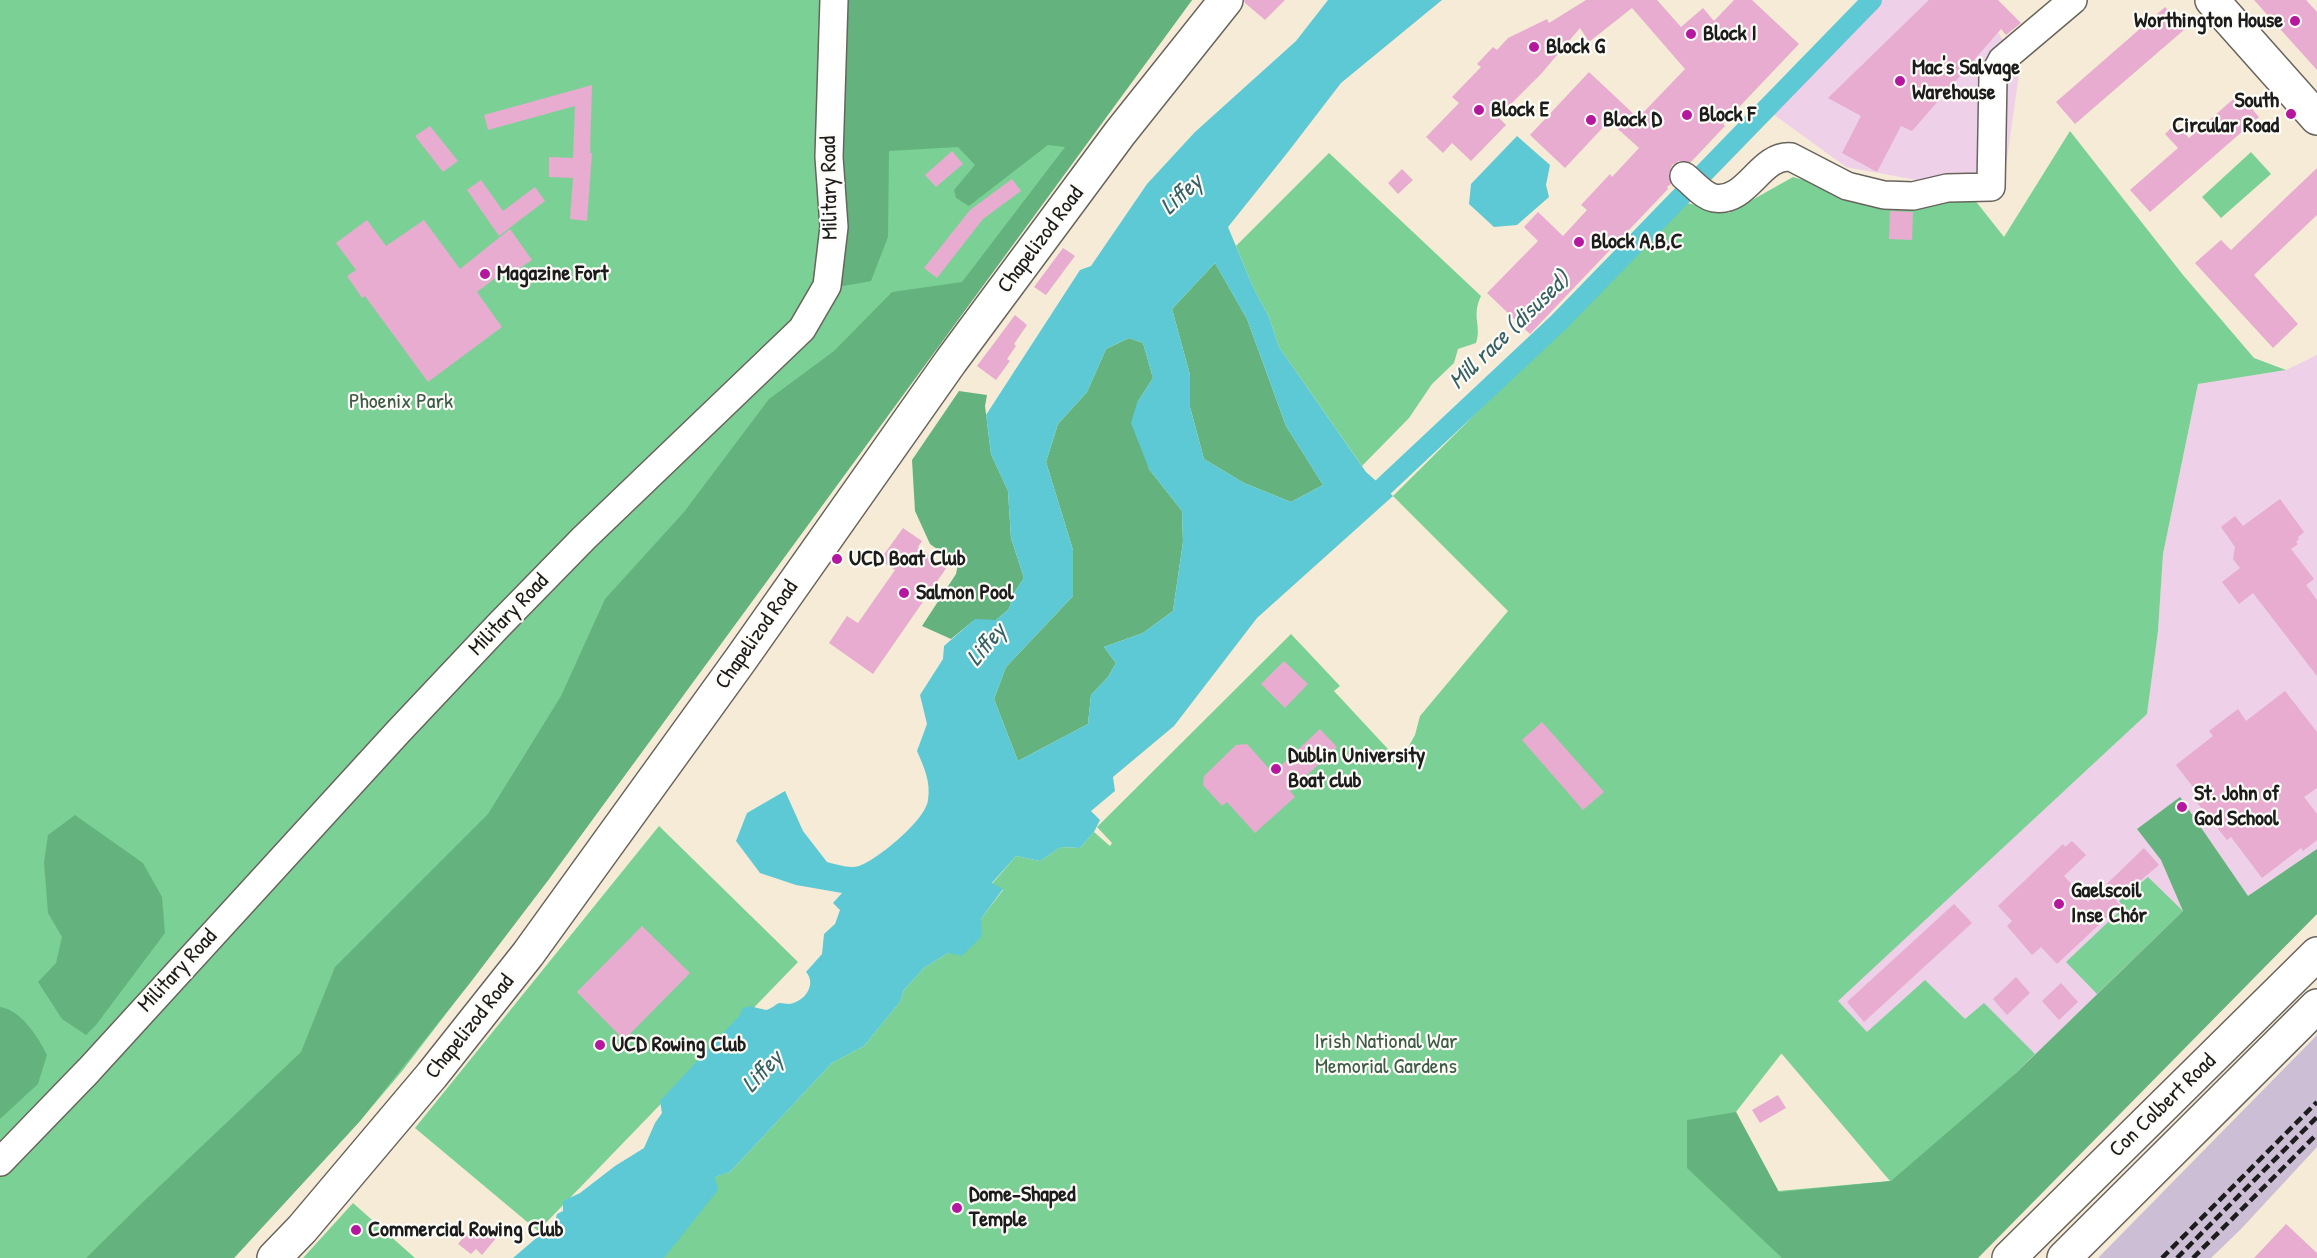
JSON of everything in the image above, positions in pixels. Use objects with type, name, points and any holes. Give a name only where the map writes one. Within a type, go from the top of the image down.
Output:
[{"type":"main road","name":"Chapelizod Road","points":[[274,1258],[302,1229],[432,1075],[528,954],[741,660],[951,361],[1120,133],[1226,0]]},
{"type":"main road","points":[[2212,0],[2317,118]]},
{"type":"main road","name":"Con Colbert Road","points":[[2009,1258],[2317,954]]},
{"type":"main road","name":"Con Colbert Road","points":[[2064,1258],[2317,1006]]},
{"type":"street","name":"Military Road","points":[[0,1162],[89,1070],[490,634],[584,538],[802,329],[827,286],[834,227],[829,157],[834,0]]},
{"type":"street","points":[[1694,184],[1714,198],[1734,195],[1782,156],[1791,157],[1847,186],[1884,195],[1913,196],[1947,188],[1991,187],[1994,77],[2002,60],[2073,0]]},
{"type":"shaded area","points":[[1875,0],[1997,0],[1984,10],[2020,67],[2005,173],[1922,181],[1846,167],[1762,106],[1800,64]]},
{"type":"shaded area","name":"St. John of God School","points":[[2317,355],[2317,914],[1978,1258],[1956,1258],[1781,1053],[2147,714],[2158,631],[2163,554],[2198,384],[2286,370]]},
{"type":"shaded area","points":[[2317,1035],[2317,1147],[2241,1229],[2211,1258],[2098,1258]]},
{"type":"green space","name":"Phoenix Park","points":[[0,0],[1192,0],[549,879],[403,1070],[360,1121],[234,1258],[0,1258]]},
{"type":"green space","points":[[847,0],[1192,0],[549,879],[360,1121],[234,1258],[86,1258],[301,1052],[335,967],[488,814],[561,696],[605,599],[684,512],[769,399],[834,351],[892,292],[962,282],[1065,147],[1048,145],[969,206],[956,198],[954,190],[975,165],[958,147],[889,151],[888,237],[871,281],[838,287]]},
{"type":"green space","name":"Irish National War Memorial Gardens","points":[[2070,131],[2183,275],[2254,358],[2286,370],[2198,384],[2163,554],[2158,631],[2147,714],[1838,1001],[1867,1032],[1925,980],[1965,1019],[1984,1003],[2035,1054],[2015,1074],[1956,1258],[662,1258],[714,1177],[730,1172],[832,1063],[864,1046],[900,1002],[904,990],[924,968],[948,953],[981,919],[1003,890],[992,884],[1016,856],[1040,861],[1061,847],[1080,848],[1094,832],[1110,846],[1112,843],[1097,827],[1291,634],[1340,686],[1334,691],[1400,762],[1415,735],[1420,716],[1508,611],[1393,496],[1687,203],[1729,213],[1793,177],[1894,206],[1974,199],[2004,237]],"holes":[[[1782,1054],[1890,1181],[1778,1191],[1736,1112]]]},
{"type":"green space","points":[[2251,152],[2271,174],[2221,218],[2202,197]]},
{"type":"green space","points":[[1329,153],[1481,296],[1477,310],[1478,337],[1476,343],[1458,349],[1454,363],[1432,384],[1409,418],[1362,466],[1279,347],[1269,317],[1253,287],[1236,246]]},
{"type":"green space","points":[[1215,263],[1247,319],[1286,426],[1323,485],[1291,502],[1244,483],[1204,459],[1190,407],[1190,375],[1172,309]]},
{"type":"green space","points":[[1129,338],[1143,343],[1153,378],[1137,403],[1149,469],[1182,511],[1183,542],[1173,611],[1143,633],[1104,647],[1116,663],[1108,677],[1091,695],[1088,724],[1018,761],[994,699],[1006,667],[1073,596],[1073,550],[1046,462],[1058,424],[1087,392],[1106,349]]},
{"type":"green space","points":[[959,391],[987,395],[985,406],[991,454],[1008,491],[1011,538],[1024,578],[1014,593],[1009,609],[996,620],[973,621],[951,639],[922,626],[956,574],[958,564],[930,544],[915,511],[912,460]]},
{"type":"green space","points":[[2180,797],[2248,896],[2317,849],[2317,914],[1978,1258],[1782,1258],[1687,1168],[1687,1120],[1736,1112],[1779,1192],[1891,1181],[2015,1074],[2183,911],[2161,860],[2137,829]]},
{"type":"green space","points":[[75,815],[143,863],[162,897],[165,933],[86,1035],[62,1019],[38,982],[56,963],[62,937],[48,913],[44,862],[48,835]]},
{"type":"green space","name":"UCD Rowing Club","points":[[659,826],[798,962],[538,1231],[415,1128]]},
{"type":"green space","points":[[2148,877],[2183,911],[2097,994],[2066,962],[2124,907],[2119,901]]},
{"type":"green space","points":[[0,1007],[15,1013],[22,1019],[34,1033],[47,1055],[38,1084],[0,1119]]},
{"type":"green space","name":"Commercial Rowing Club","points":[[353,1203],[415,1258],[303,1258]]},
{"type":"water","name":"Liffey","points":[[1328,0],[1442,0],[1341,83],[1228,227],[1253,287],[1269,317],[1279,347],[1366,472],[1393,496],[1257,618],[1174,726],[1113,777],[1115,791],[1091,811],[1100,820],[1094,832],[1080,848],[1061,847],[1040,861],[1016,856],[992,883],[1003,889],[981,919],[982,936],[962,956],[948,953],[924,968],[904,990],[900,1002],[864,1046],[832,1063],[730,1172],[715,1177],[718,1190],[664,1258],[513,1258],[555,1222],[557,1214],[563,1211],[563,1201],[580,1193],[615,1166],[644,1148],[662,1113],[660,1101],[740,1015],[742,1009],[749,1006],[766,1010],[779,1003],[795,1003],[808,992],[810,982],[806,972],[822,954],[824,934],[835,924],[840,910],[833,903],[842,893],[796,885],[760,873],[736,841],[747,813],[785,791],[803,831],[827,862],[851,867],[859,866],[877,856],[900,838],[919,818],[925,808],[929,793],[926,775],[917,751],[927,724],[920,695],[943,659],[944,646],[975,619],[996,620],[1009,609],[1014,593],[1024,578],[1011,538],[1008,491],[991,454],[986,415],[1080,270],[1091,266],[1147,184],[1195,132],[1296,41]],"holes":[[[1215,263],[1247,319],[1286,426],[1323,485],[1291,502],[1244,483],[1204,459],[1190,407],[1190,375],[1172,309]],[[1129,338],[1143,343],[1153,378],[1137,403],[1131,423],[1149,469],[1182,511],[1183,542],[1173,611],[1143,633],[1104,647],[1116,663],[1108,677],[1091,695],[1088,724],[1018,761],[994,699],[1006,667],[1073,596],[1073,550],[1046,462],[1058,424],[1087,392],[1106,349]]]},
{"type":"water","points":[[1517,136],[1550,165],[1546,185],[1549,197],[1517,225],[1494,227],[1469,204],[1471,184]]},
{"type":"building","points":[[1244,0],[1285,0],[1265,20]]},
{"type":"building","points":[[1586,0],[1657,0],[1681,27],[1703,8],[1714,21],[1734,0],[1752,0],[1799,44],[1723,124],[1725,126],[1691,162],[1679,161],[1672,165],[1669,173],[1671,184],[1667,187],[1668,189],[1530,334],[1487,293],[1538,241],[1524,227],[1538,212],[1563,236],[1587,210],[1581,205],[1639,148],[1609,121],[1565,168],[1530,135],[1589,72],[1638,118],[1685,69],[1632,8],[1589,42],[1580,28],[1541,74],[1498,117],[1506,125],[1471,161],[1452,143],[1443,153],[1426,137],[1459,103],[1452,97],[1481,67],[1477,64],[1493,47],[1497,50],[1508,38],[1547,19],[1549,23]]},
{"type":"building","name":"Mac's Salvage Warehouse","points":[[1929,0],[1998,0],[2021,23],[2006,35],[2001,29],[1912,131],[1901,126],[1877,172],[1842,153],[1861,116],[1828,98]]},
{"type":"building","name":"Worthington House","points":[[2254,0],[2306,0],[2317,12],[2317,70]]},
{"type":"building","points":[[2165,7],[2185,29],[2075,124],[2056,102]]},
{"type":"building","points":[[592,85],[590,153],[592,153],[587,221],[570,219],[573,178],[549,177],[549,157],[573,158],[575,106],[488,130],[484,115]]},
{"type":"building","points":[[2239,94],[2259,117],[2150,212],[2130,190],[2178,148],[2165,134],[2176,123],[2189,138]]},
{"type":"building","points":[[430,126],[458,161],[443,172],[415,136]]},
{"type":"building","points":[[952,151],[963,164],[936,187],[925,175]]},
{"type":"building","points":[[2317,168],[2317,215],[2254,275],[2298,324],[2273,348],[2195,263],[2221,240],[2231,250]]},
{"type":"building","points":[[1402,169],[1413,180],[1398,194],[1388,183]]},
{"type":"building","points":[[1012,179],[1021,191],[983,219],[937,278],[924,268],[970,210]]},
{"type":"building","points":[[481,180],[503,211],[535,187],[545,201],[499,236],[467,190]]},
{"type":"building","points":[[1890,211],[1913,212],[1912,240],[1889,239]]},
{"type":"building","points":[[367,220],[386,246],[424,220],[460,269],[510,229],[532,260],[511,274],[507,269],[477,292],[502,327],[428,382],[365,296],[362,298],[347,276],[356,270],[336,243]]},
{"type":"building","points":[[1063,248],[1075,256],[1046,295],[1034,287]]},
{"type":"building","points":[[1015,315],[1027,325],[1014,344],[1016,346],[1007,359],[1010,361],[996,380],[977,366]]},
{"type":"building","points":[[2280,499],[2304,532],[2298,537],[2296,542],[2298,544],[2291,549],[2314,579],[2306,585],[2317,600],[2317,676],[2253,593],[2239,604],[2222,582],[2240,568],[2233,559],[2235,547],[2221,527],[2235,516],[2243,526]]},
{"type":"building","name":"Salmon Pool","points":[[903,528],[922,541],[918,547],[947,567],[873,674],[829,643],[847,616],[858,623],[895,570],[880,560]]},
{"type":"building","points":[[1284,661],[1308,684],[1285,708],[1261,684]]},
{"type":"building","points":[[2285,691],[2317,732],[2317,788],[2304,797],[2317,814],[2317,840],[2303,851],[2301,848],[2262,878],[2231,837],[2227,840],[2195,800],[2200,796],[2176,765],[2213,736],[2209,731],[2238,709],[2246,721]]},
{"type":"building","points":[[1542,722],[1604,792],[1583,810],[1522,740]]},
{"type":"building","points":[[1320,729],[1337,747],[1290,791],[1295,797],[1255,833],[1227,802],[1222,806],[1203,785],[1204,776],[1236,745],[1247,744],[1273,773]]},
{"type":"building","name":"Gaelscoil Inse Chór","points":[[2072,841],[2086,855],[2064,876],[2088,902],[2144,848],[2159,865],[2116,901],[2120,905],[2057,964],[2041,947],[2032,955],[2007,926],[2012,921],[1998,906],[2063,844],[2065,847]]},
{"type":"building","points":[[1954,904],[1972,923],[1864,1022],[1847,1002]]},
{"type":"building","points":[[642,926],[690,973],[624,1040],[577,992]]},
{"type":"building","points":[[2016,977],[2030,993],[2007,1015],[1993,999]]},
{"type":"building","points":[[2061,983],[2078,1002],[2059,1020],[2042,1001]]},
{"type":"building","points":[[1778,1095],[1786,1108],[1760,1123],[1752,1110]]},
{"type":"building","points":[[477,1221],[497,1237],[482,1255],[476,1249],[471,1254],[458,1244]]},
{"type":"building","points":[[2286,1224],[2317,1253],[2317,1258],[2254,1258]]},
{"type":"waterway","name":"Mill race (disused)","points":[[1364,505],[1559,322],[1872,0]]},
{"type":"railway","points":[[2162,1258],[2317,1102]]},
{"type":"railway","points":[[2177,1258],[2317,1117]]},
{"type":"railway","points":[[2193,1258],[2317,1134]]},
{"type":"place","name":"Worthington House","points":[[2295,21]]},
{"type":"place","name":"Block I","points":[[1691,34]]},
{"type":"place","name":"Block G","points":[[1534,47]]},
{"type":"place","name":"Mac's Salvage Warehouse","points":[[1900,81]]},
{"type":"place","name":"Block E","points":[[1479,110]]},
{"type":"place","name":"South Circular Road","points":[[2291,114]]},
{"type":"place","name":"Block F","points":[[1687,115]]},
{"type":"place","name":"Block D","points":[[1591,120]]},
{"type":"place","name":"Block A,B,C","points":[[1579,242]]},
{"type":"place","name":"Magazine Fort","points":[[485,274]]},
{"type":"place","name":"UCD Boat Club","points":[[837,559]]},
{"type":"place","name":"Salmon Pool","points":[[904,593]]},
{"type":"place","name":"Dublin University Boat club","points":[[1276,769]]},
{"type":"place","name":"St. John of God School","points":[[2182,807]]},
{"type":"place","name":"Gaelscoil Inse Chór","points":[[2059,904]]},
{"type":"place","name":"UCD Rowing Club","points":[[600,1045]]},
{"type":"place","name":"Dome-Shaped Temple","points":[[957,1208]]},
{"type":"place","name":"Commercial Rowing Club","points":[[356,1230]]}]
